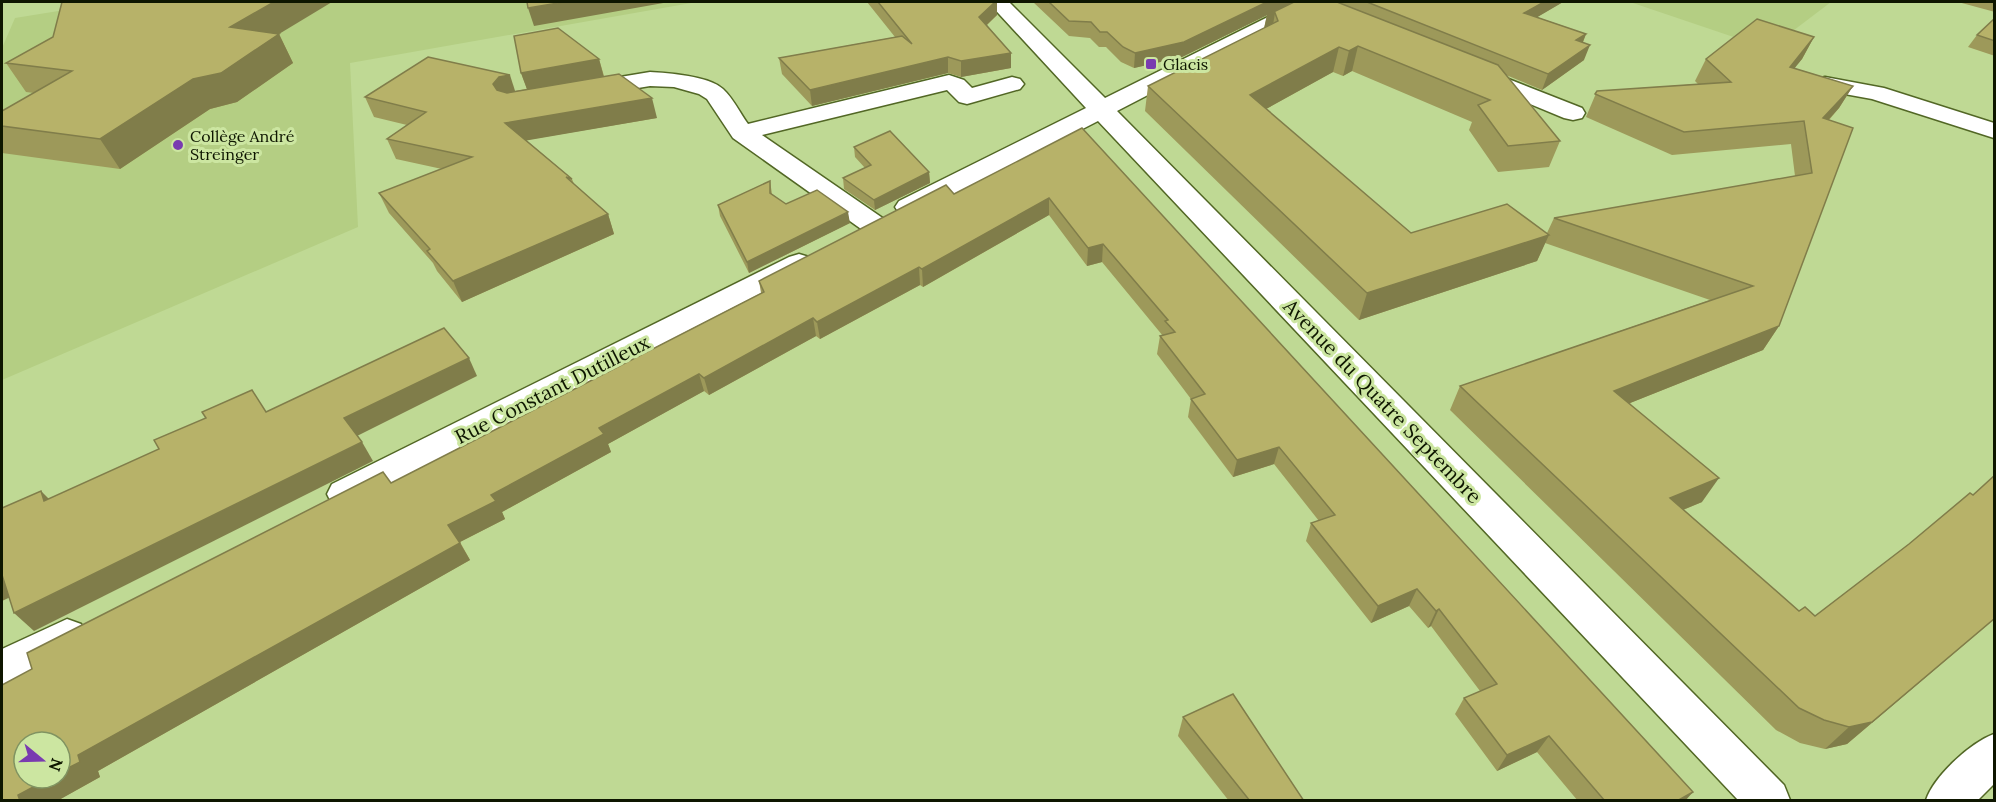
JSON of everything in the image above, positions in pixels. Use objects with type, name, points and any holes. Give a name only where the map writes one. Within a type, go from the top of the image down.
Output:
[{"type":"street","name":"Avenue du Quatre Septembre","points":[[998,2],[1768,801]]},
{"type":"street","name":"Rue Constant Dutilleux","points":[[321,507],[1102,109],[1316,7]]},
{"type":"street","points":[[1462,68],[1573,112]]},
{"type":"street","points":[[559,95],[638,80],[675,80],[700,86],[715,94],[742,133],[874,225]]},
{"type":"street","points":[[742,133],[948,82],[957,85],[967,97],[1012,84]]},
{"type":"street","points":[[1825,84],[1876,93],[1995,131]]},
{"type":"street","points":[[2,669],[97,621]]},
{"type":"street","points":[[1948,801],[1995,754]]},
{"type":"shaded area","name":"Collège André Streinger","points":[[114,2],[697,2],[350,63],[358,227],[2,380],[2,48],[15,18]]},
{"type":"shaded area","points":[[1630,2],[1831,2],[1769,49]]},
{"type":"building","points":[[62,2],[274,2],[230,27],[279,34],[221,73],[193,79],[100,139],[2,126],[2,111],[72,71],[6,63],[53,37]]},
{"type":"building","points":[[527,2],[564,2],[528,8]]},
{"type":"building","points":[[878,2],[995,2],[979,17],[1011,53],[961,61],[948,57],[810,90],[779,58],[902,36],[912,44]]},
{"type":"building","points":[[1049,2],[1267,2],[1184,42],[1135,53],[1123,47],[1107,32],[1100,32],[1091,22],[1069,21]]},
{"type":"building","points":[[1294,2],[1337,2],[1498,65],[1560,141],[1508,146],[1478,105],[1490,100],[1358,46],[1349,51],[1339,47],[1250,95],[1411,233],[1507,204],[1549,235],[1367,293],[1148,86],[1278,21],[1275,13],[1267,15]]},
{"type":"building","points":[[1367,2],[1544,2],[1524,13],[1586,34],[1576,40],[1590,45],[1548,74]]},
{"type":"building","points":[[1995,18],[1995,41],[1977,35]]},
{"type":"building","points":[[1757,19],[1814,37],[1790,67],[1853,86],[1823,118],[1853,128],[1779,326],[1614,391],[1719,478],[1670,498],[1799,611],[1805,607],[1815,616],[1909,544],[1970,493],[1973,495],[1995,475],[1995,618],[1872,722],[1849,727],[1824,720],[1799,708],[1460,386],[1753,286],[1554,218],[1812,173],[1804,121],[1684,132],[1595,94],[1597,91],[1731,82],[1706,59]]},
{"type":"building","points":[[558,28],[599,59],[521,73],[514,36]]},
{"type":"building","points":[[428,57],[510,75],[499,77],[493,84],[497,90],[507,93],[619,74],[652,98],[505,123],[572,179],[566,177],[608,214],[453,281],[427,251],[430,249],[379,193],[472,157],[387,139],[426,112],[365,97]]},
{"type":"building","points":[[1082,128],[1693,792],[1677,801],[1605,801],[1549,736],[1507,755],[1464,698],[1497,684],[1439,609],[1436,611],[1417,589],[1378,606],[1311,523],[1335,515],[1279,447],[1237,460],[1191,399],[1205,394],[1160,336],[1175,332],[1165,321],[1168,320],[1103,244],[1088,248],[1049,198],[922,269],[919,267],[817,322],[813,318],[704,378],[699,374],[599,428],[604,434],[491,495],[496,501],[448,525],[460,543],[78,755],[80,762],[72,766],[72,730],[12,730],[12,790],[27,790],[18,795],[20,801],[2,801],[2,685],[32,669],[27,653],[383,472],[391,483],[764,292],[759,281],[946,185],[954,194]]},
{"type":"building","points":[[890,131],[929,172],[874,200],[843,178],[871,165],[854,147]]},
{"type":"building","points":[[770,181],[770,193],[786,204],[817,190],[848,212],[747,262],[718,205]]},
{"type":"building","points":[[444,328],[469,358],[344,418],[362,442],[14,613],[2,575],[2,508],[41,491],[44,501],[159,449],[154,440],[206,418],[202,412],[252,390],[266,412]]},
{"type":"building","points":[[1233,694],[1304,801],[1250,801],[1183,717]]},
{"type":"place","name":"Glacis","points":[[1151,64]]},
{"type":"place","name":"Collège André Streinger","points":[[178,145]]}]
